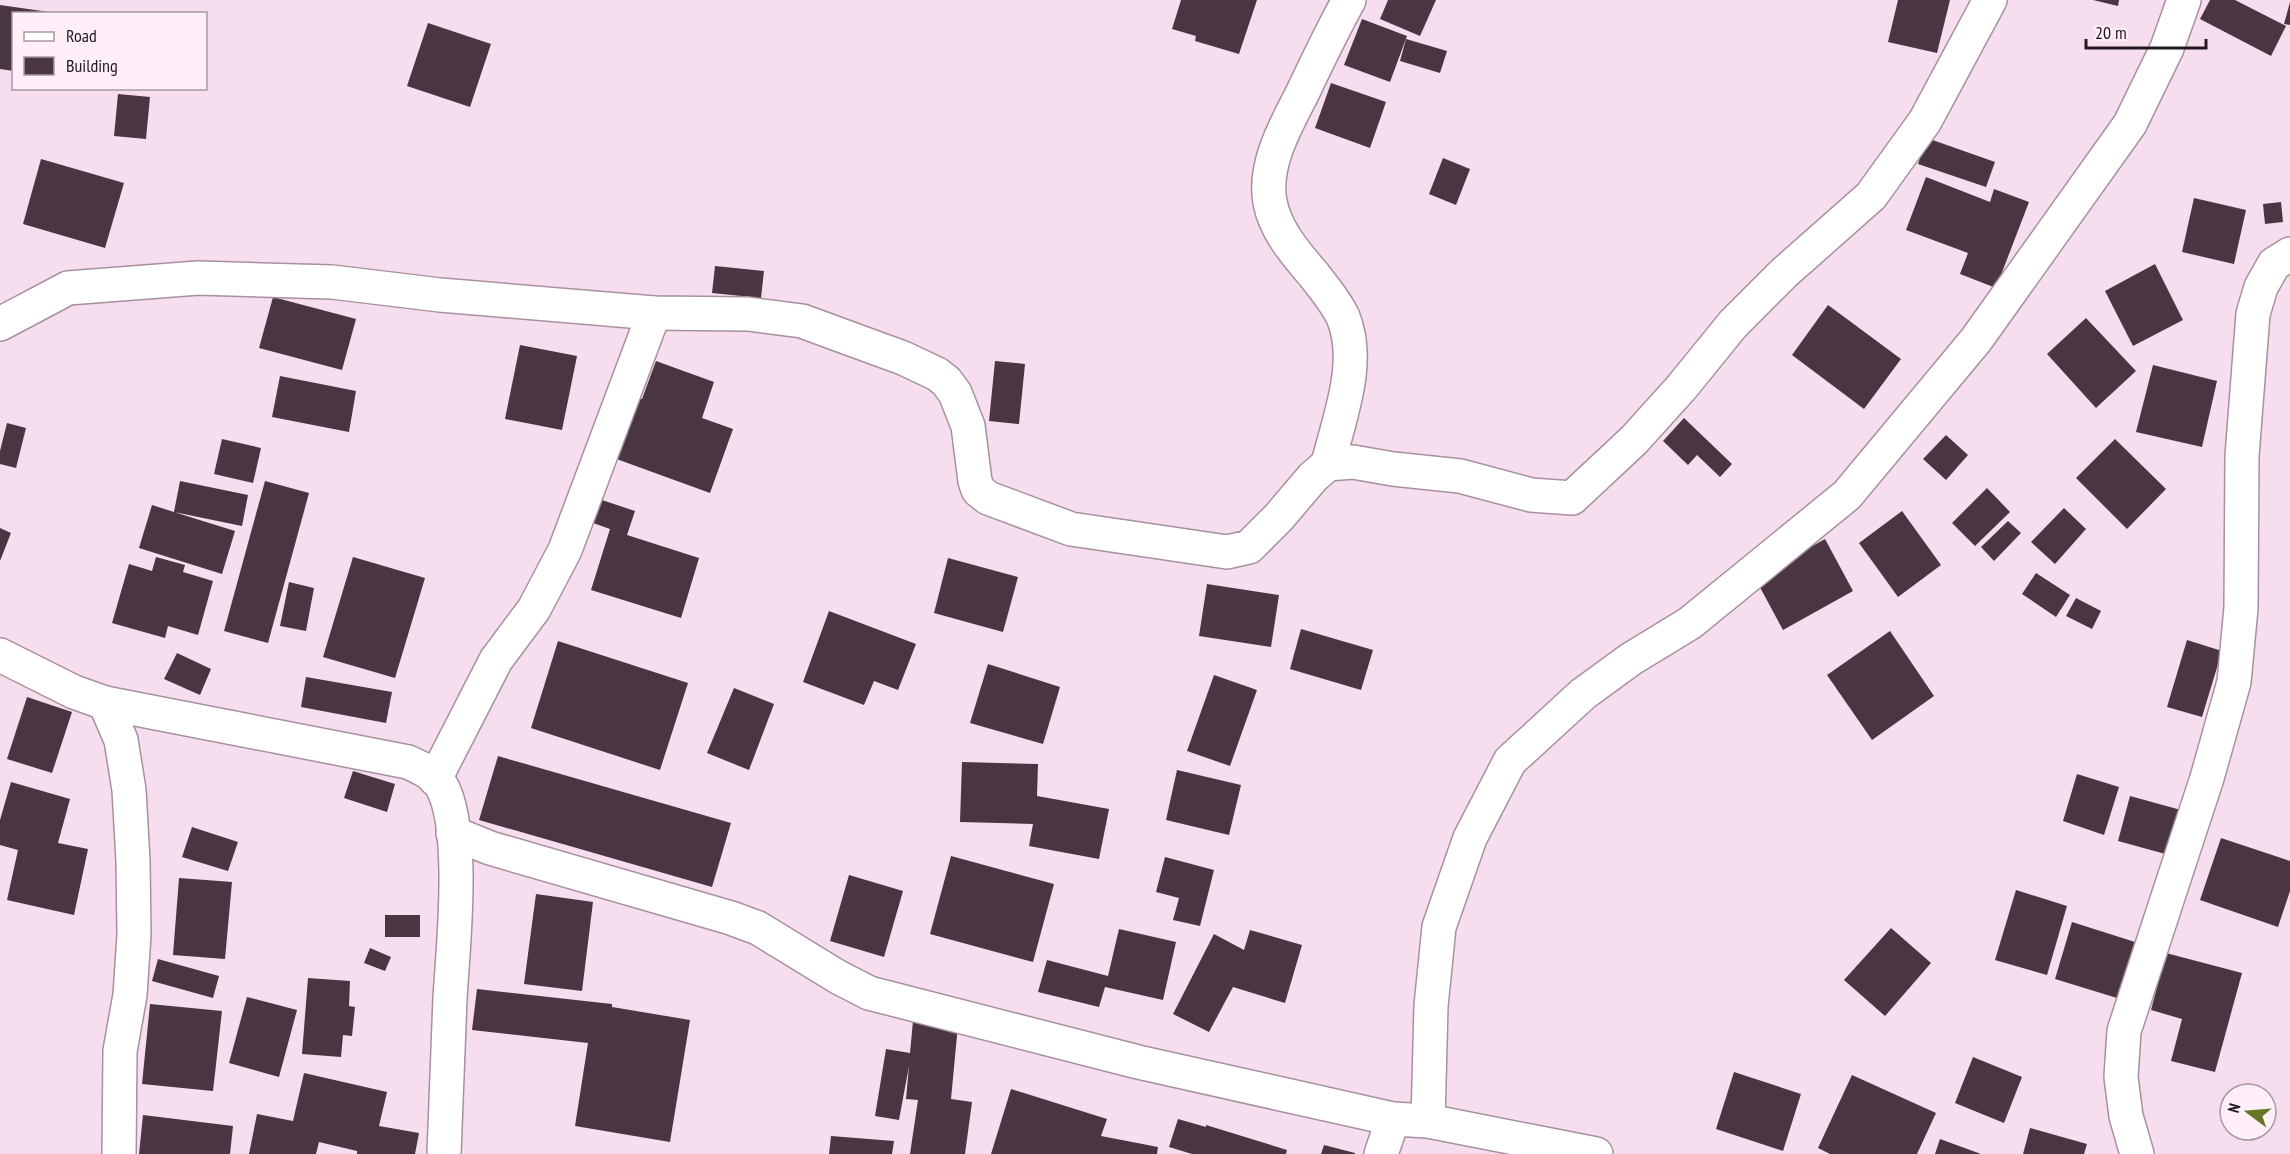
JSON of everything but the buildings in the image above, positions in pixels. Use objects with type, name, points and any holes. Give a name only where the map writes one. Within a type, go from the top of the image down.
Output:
[{"type":"street","points":[[0,324],[68,288],[198,278],[332,282],[440,295],[654,313],[748,314],[802,321],[903,358],[937,374],[955,393],[963,409],[968,426],[975,481],[978,490],[988,498],[1071,529],[1227,552],[1249,547],[1279,517],[1313,477],[1328,464],[1349,376],[1349,348],[1343,317],[1327,291],[1295,252],[1277,223],[1270,202],[1269,184],[1273,161],[1283,133],[1320,52],[1349,0]]},
{"type":"street","points":[[1328,464],[1353,462],[1460,476],[1531,495],[1572,498],[1634,440],[1681,388],[1733,324],[1775,282],[1871,196],[1924,121],[1990,0]]},
{"type":"street","points":[[1428,1121],[1431,1006],[1439,927],[1470,838],[1510,761],[1582,694],[1631,659],[1690,623],[1847,495],[1976,340],[2130,124],[2167,48],[2184,0]]},
{"type":"street","points":[[2138,1154],[2126,1116],[2121,1077],[2124,1031],[2207,778],[2234,682],[2241,608],[2242,456],[2253,314],[2261,287],[2274,264],[2290,254]]},
{"type":"street","points":[[435,779],[496,660],[534,609],[565,550],[654,313]]},
{"type":"street","points":[[0,655],[74,692],[105,703],[408,762],[429,772],[448,802],[453,833],[456,898],[444,1154]]},
{"type":"street","points":[[105,703],[121,740],[129,790],[133,861],[134,934],[130,995],[120,1051],[119,1154]]},
{"type":"street","points":[[453,833],[490,848],[740,921],[758,928],[838,977],[869,993],[1138,1062],[1393,1119],[1428,1121],[1596,1154]]},
{"type":"street","points":[[1381,1154],[1393,1119]]}]
